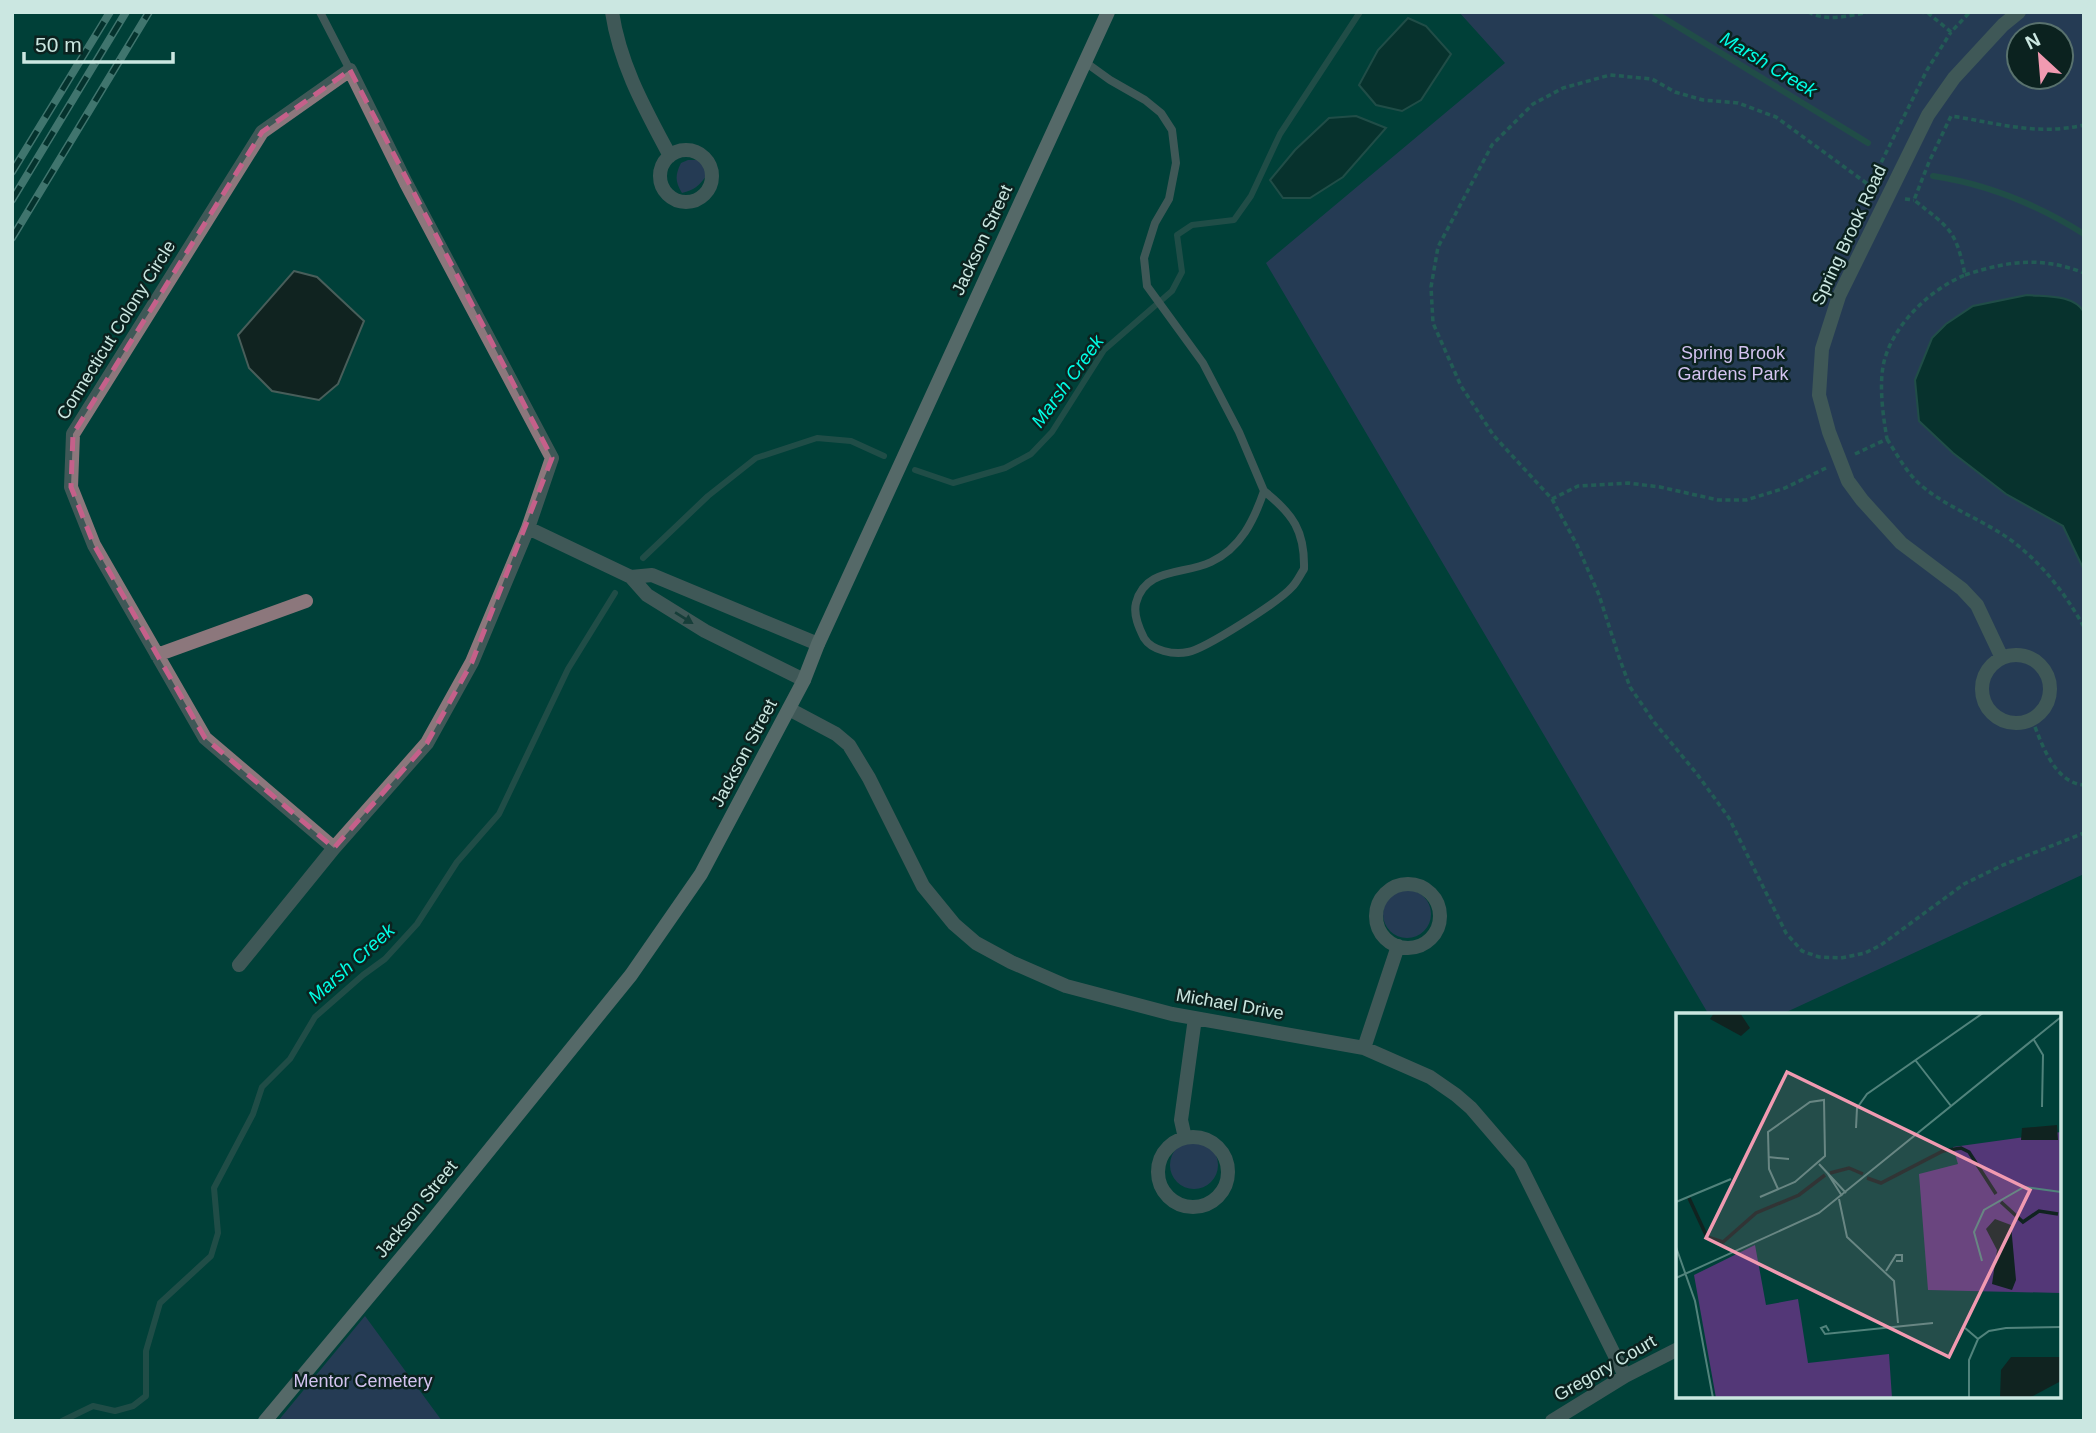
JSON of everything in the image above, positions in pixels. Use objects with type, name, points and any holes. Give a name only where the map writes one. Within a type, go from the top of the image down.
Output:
[{"type":"street","points":[[612,12],[624,66],[670,156]]},
{"type":"street","name":"Jackson Street","points":[[265,1421],[427,1227],[631,975],[701,874],[804,680],[818,644],[1108,12]]},
{"type":"street","name":"Spring Brook Road","points":[[2002,658],[1977,605],[1962,589],[1901,544],[1848,481],[1829,432],[1819,394],[1822,349],[1839,296],[1928,115],[1954,78],[2003,25],[2020,12]]},
{"type":"street","points":[[239,965],[334,848],[427,743],[472,662],[528,528],[552,458],[406,183],[351,70]]},
{"type":"street","name":"Connecticut Colony Circle","points":[[334,848],[205,738],[94,545],[71,487],[73,434],[262,132],[351,70]]},
{"type":"street","points":[[528,528],[631,577],[647,595],[705,631],[804,680]]},
{"type":"street","points":[[631,577],[652,575],[818,644]]},
{"type":"street","points":[[157,655],[306,601]]},
{"type":"street","points":[[2013,655],[2024,657],[2035,661],[2043,669],[2048,680],[2047,702],[2041,712],[2032,719],[2011,723],[2000,720],[1985,704],[1982,694],[1986,673],[2002,658],[2013,655]]},
{"type":"street","name":"Michael Drive","points":[[789,709],[836,734],[849,745],[869,778],[922,886],[954,925],[976,943],[1066,986],[1172,1014],[1364,1048],[1430,1077],[1456,1095],[1507,1148],[1520,1166],[1625,1376]]},
{"type":"street","points":[[1407,883],[1419,885],[1430,891],[1438,901],[1441,914],[1439,926],[1433,937],[1423,945],[1410,948],[1398,946],[1387,940],[1379,930],[1376,918],[1378,905],[1384,894],[1394,887],[1407,883]]},
{"type":"street","points":[[1364,1048],[1398,946]]},
{"type":"street","points":[[1185,1138],[1181,1120],[1195,1018]]},
{"type":"street","points":[[1199,1137],[1212,1142],[1222,1151],[1228,1164],[1229,1178],[1224,1191],[1214,1201],[1202,1207],[1188,1208],[1175,1203],[1164,1193],[1158,1181],[1158,1167],[1163,1154],[1172,1143],[1185,1138],[1199,1137]]},
{"type":"street","name":"Gregory Court","points":[[1552,1421],[1625,1376],[1676,1350]]},
{"type":"lane","points":[[320,12],[351,70]]},
{"type":"lane","points":[[1085,62],[1145,100],[1161,113],[1172,130],[1176,163],[1169,199],[1155,223],[1144,258],[1147,286],[1203,363],[1239,432],[1264,491],[1282,506],[1300,529],[1304,569],[1292,587],[1265,609],[1189,652],[1166,652],[1148,644],[1138,626],[1135,605],[1142,588],[1158,576],[1212,562],[1228,551],[1244,537],[1256,516],[1264,491]]},
{"type":"path","points":[[1808,12],[1832,19],[1869,12]]},
{"type":"path","points":[[1919,12],[1928,13],[1951,32]]},
{"type":"path","points":[[1869,185],[1927,70],[1951,32],[1970,12]]},
{"type":"path","points":[[1886,198],[1776,117],[1738,103],[1703,100],[1675,92],[1651,79],[1610,75],[1563,88],[1533,104],[1492,145],[1438,247],[1430,287],[1433,323],[1461,386],[1494,436],[1552,499],[1577,545],[1599,595],[1630,687],[1729,818],[1786,933],[1802,951],[1819,957],[1841,958],[1865,953],[1881,945],[1964,884],[2003,865],[2084,833]]},
{"type":"path","points":[[1965,275],[1960,251],[1951,230],[1914,200],[1951,116],[2020,130],[2066,129],[2084,125]]},
{"type":"path","points":[[2084,273],[2064,265],[2032,260],[1987,268],[1949,282],[1925,300],[1902,325],[1884,359],[1881,405],[1887,439],[1904,467],[1921,486],[2015,543],[2059,587],[2084,628]]},
{"type":"path","points":[[1552,499],[1578,486],[1628,483],[1718,500],[1746,500],[1785,488],[1887,439]]},
{"type":"path","points":[[2032,719],[2053,764],[2076,785],[2084,785]]},
{"type":"highlighted area","points":[[350,70],[552,458],[472,662],[427,743],[334,848],[205,738],[94,545],[71,487],[73,434],[262,132]]},
{"type":"green space","name":"Spring Brook Gardens Park","points":[[1459,12],[2084,12],[2084,874],[1784,1013],[1708,1013],[1266,263],[1505,63]]},
{"type":"green space","points":[[699,160],[704,165],[706,176],[696,187],[682,193],[677,175],[681,163]]},
{"type":"green space","points":[[1407,890],[1424,897],[1431,914],[1424,931],[1407,938],[1390,931],[1383,914],[1390,897]]},
{"type":"green space","points":[[1194,1141],[1211,1148],[1218,1165],[1211,1182],[1194,1189],[1177,1182],[1170,1165],[1177,1148]]},
{"type":"green space","name":"Mentor Cemetery","points":[[365,1316],[442,1421],[278,1421]]},
{"type":"water","points":[[1408,18],[1426,26],[1451,54],[1421,100],[1402,111],[1376,105],[1359,85],[1378,50]]},
{"type":"water","points":[[1356,116],[1386,128],[1343,177],[1310,198],[1283,198],[1270,180],[1295,150],[1329,118]]},
{"type":"water","points":[[294,271],[317,277],[364,321],[338,384],[319,400],[272,391],[249,368],[238,335]]},
{"type":"water","points":[[2027,295],[2066,299],[2084,312],[2084,570],[2063,526],[2006,494],[1953,453],[1919,421],[1915,380],[1932,338],[1946,324],[1973,306]]},
{"type":"waterway","name":"Marsh Creek","points":[[915,470],[953,483],[1005,468],[1031,454],[1052,432],[1104,350],[1172,291],[1182,272],[1177,235],[1192,225],[1234,220],[1251,196],[1280,134],[1360,12]]},
{"type":"waterway","name":"Marsh Creek","points":[[1654,12],[1868,143]]},
{"type":"waterway","name":"Marsh Creek","points":[[1933,176],[1973,184],[2011,197],[2084,234]]},
{"type":"waterway","name":"Marsh Creek","points":[[643,558],[708,496],[756,458],[817,438],[851,441],[884,456]]},
{"type":"waterway","name":"Marsh Creek","points":[[62,1421],[93,1406],[115,1411],[133,1406],[146,1396],[146,1351],[160,1303],[211,1256],[218,1233],[214,1188],[253,1114],[262,1087],[290,1059],[315,1017],[385,959],[417,924],[457,862],[499,814],[568,669],[615,593]]},
{"type":"railway","points":[[12,172],[110,12]]},
{"type":"railway","points":[[12,200],[126,12]]},
{"type":"railway","points":[[12,238],[149,12]]}]
